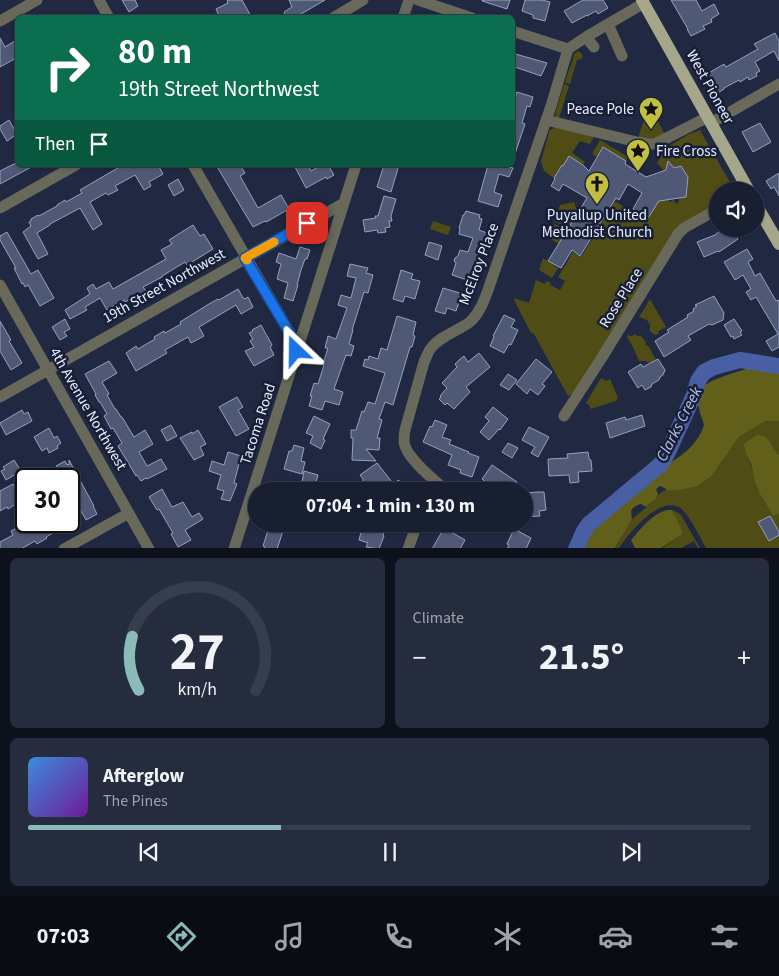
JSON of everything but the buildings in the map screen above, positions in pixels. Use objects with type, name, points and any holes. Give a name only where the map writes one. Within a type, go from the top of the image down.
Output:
[{"type":"main road","name":"West Pioneer","points":[[643,2],[743,182]]},
{"type":"main road","points":[[764,218],[779,244]]},
{"type":"street","points":[[0,21],[37,0]]},
{"type":"street","points":[[99,0],[107,15]]},
{"type":"street","points":[[338,15],[363,0]]},
{"type":"street","points":[[404,15],[409,0]]},
{"type":"street","points":[[418,0],[463,15]]},
{"type":"street","points":[[515,32],[568,49],[643,2]]},
{"type":"street","points":[[608,24],[622,56]]},
{"type":"street","points":[[586,37],[594,47]]},
{"type":"street","name":"McElroy Place","points":[[434,482],[408,453],[403,439],[424,362],[428,352],[436,343],[471,321],[481,308],[546,120],[568,49]]},
{"type":"street","points":[[546,120],[652,145],[710,120],[779,84]]},
{"type":"street","points":[[0,208],[72,167]]},
{"type":"street","points":[[194,167],[298,347]]},
{"type":"street","name":"Tacoma Road","points":[[234,548],[355,167]]},
{"type":"street","name":"19th Street Northwest","points":[[0,396],[344,203]]},
{"type":"street","name":"Rose Place","points":[[564,416],[678,234],[684,228],[709,214]]},
{"type":"street","name":"4th Avenue Northwest","points":[[0,285],[149,548]]},
{"type":"street","points":[[64,548],[129,513]]},
{"type":"street","points":[[408,548],[414,532]]},
{"type":"shaded area","points":[[578,51],[583,57],[577,60],[570,84],[565,83],[574,54]]},
{"type":"shaded area","points":[[564,84],[569,86],[559,118],[555,114]]},
{"type":"shaded area","points":[[649,104],[665,135],[655,139],[638,138]]},
{"type":"shaded area","points":[[556,127],[594,137],[590,144],[580,141],[572,153],[585,162],[583,165],[569,156],[563,166],[561,166],[555,179],[544,171],[541,161],[549,132]]},
{"type":"shaded area","points":[[700,130],[730,182],[709,182],[709,208],[685,224],[573,393],[568,396],[534,334],[531,333],[514,298],[529,303],[536,280],[545,284],[547,281],[551,283],[550,285],[560,290],[565,281],[558,277],[572,252],[581,257],[615,202],[636,215],[634,218],[637,220],[640,217],[646,220],[658,199],[660,201],[669,200],[669,202],[672,199],[677,204],[680,198],[686,197],[687,180],[681,166],[674,168],[668,162],[666,171],[664,171],[657,163],[666,148],[689,134]]},
{"type":"shaded area","points":[[600,140],[628,157],[626,161],[603,147],[597,157],[592,154]]},
{"type":"shaded area","points":[[574,202],[578,213],[569,228],[554,222],[560,205]]},
{"type":"shaded area","points":[[433,221],[451,227],[448,235],[430,229]]},
{"type":"shaded area","points":[[554,224],[568,229],[559,244],[549,238]]},
{"type":"shaded area","points":[[543,258],[558,268],[552,278],[539,270]]},
{"type":"shaded area","points":[[650,299],[666,327],[655,335],[650,331],[650,325],[647,320],[639,317]]},
{"type":"shaded area","points":[[636,334],[641,336],[646,342],[645,344],[649,347],[656,360],[649,363],[639,361],[627,337],[628,335]]},
{"type":"shaded area","points":[[754,367],[779,372],[779,421],[766,421],[740,436],[712,476],[695,487],[666,490],[660,486],[656,489],[658,494],[656,499],[646,507],[641,504],[635,506],[631,511],[632,519],[615,548],[582,548],[593,530],[663,466],[688,450],[698,438],[704,425],[698,401],[701,389],[713,381]]},
{"type":"shaded area","points":[[601,378],[606,381],[610,379],[618,398],[616,401],[591,409],[586,403]]},
{"type":"shaded area","points":[[766,421],[779,421],[779,455],[774,449],[746,454],[756,484],[764,500],[773,516],[779,514],[779,548],[706,548],[684,511],[672,505],[655,511],[637,525],[619,548],[616,548],[630,521],[662,492],[694,487],[707,479],[718,467],[737,438]]},
{"type":"shaded area","points":[[757,435],[766,437],[779,455],[779,514],[773,516],[755,482],[744,444]]},
{"type":"shaded area","points":[[672,510],[681,515],[700,548],[698,548],[694,541],[681,548],[662,548],[683,534]]},
{"type":"shaded area","points":[[672,510],[683,534],[661,548],[635,548],[631,540],[643,526],[657,514]]},
{"type":"waterway","name":"Clarks Creek","points":[[576,548],[589,524],[661,464],[694,395],[698,381],[704,372],[714,367],[740,360],[779,366]]},
{"type":"slow traffic","points":[[247,260],[245,258],[274,242]]},
{"type":"place","name":"Peace Pole","points":[[651,130]]},
{"type":"place","name":"Fire Cross","points":[[638,172]]},
{"type":"place","name":"Puyallup United Methodist Church","points":[[597,205]]},
{"type":"route","points":[[296,351],[298,347],[245,258],[307,223]]}]
